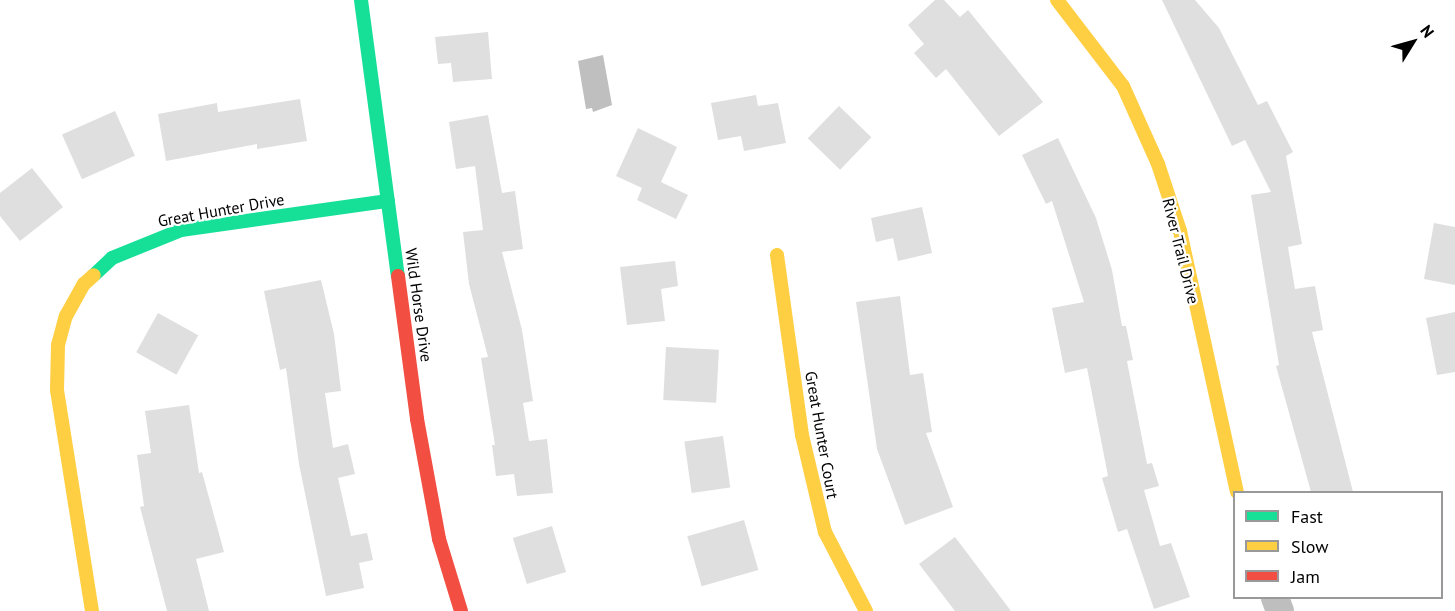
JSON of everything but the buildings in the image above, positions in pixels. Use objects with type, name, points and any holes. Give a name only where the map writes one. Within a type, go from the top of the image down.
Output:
[{"type":"street","name":"Wild Horse Drive","points":[[361,0],[429,488],[461,611]]},
{"type":"street","name":"River Trail Drive","points":[[1056,0],[1123,86],[1158,164],[1180,231],[1237,491]]},
{"type":"street","name":"Great Hunter Drive","points":[[92,611],[57,390],[58,345],[66,316],[84,284],[112,258],[146,241],[181,230],[388,201]]},
{"type":"street","name":"Great Hunter Court","points":[[777,255],[802,435],[825,532],[866,611]]},
{"type":"shaded area","points":[[603,55],[612,105],[593,112],[592,108],[586,109],[578,61]]},
{"type":"traffic: fast","points":[[361,0],[398,276]]},
{"type":"traffic: fast","points":[[94,275],[112,258],[181,230],[388,201]]},
{"type":"traffic: slow","points":[[1057,0],[1123,86],[1158,164],[1180,231],[1237,491]]},
{"type":"traffic: slow","points":[[777,255],[802,435],[825,532],[866,611]]},
{"type":"traffic: slow","points":[[92,611],[57,390],[58,345],[66,316],[84,284],[94,275]]},
{"type":"traffic: jam","points":[[398,276],[417,419],[439,539],[461,611]]}]
